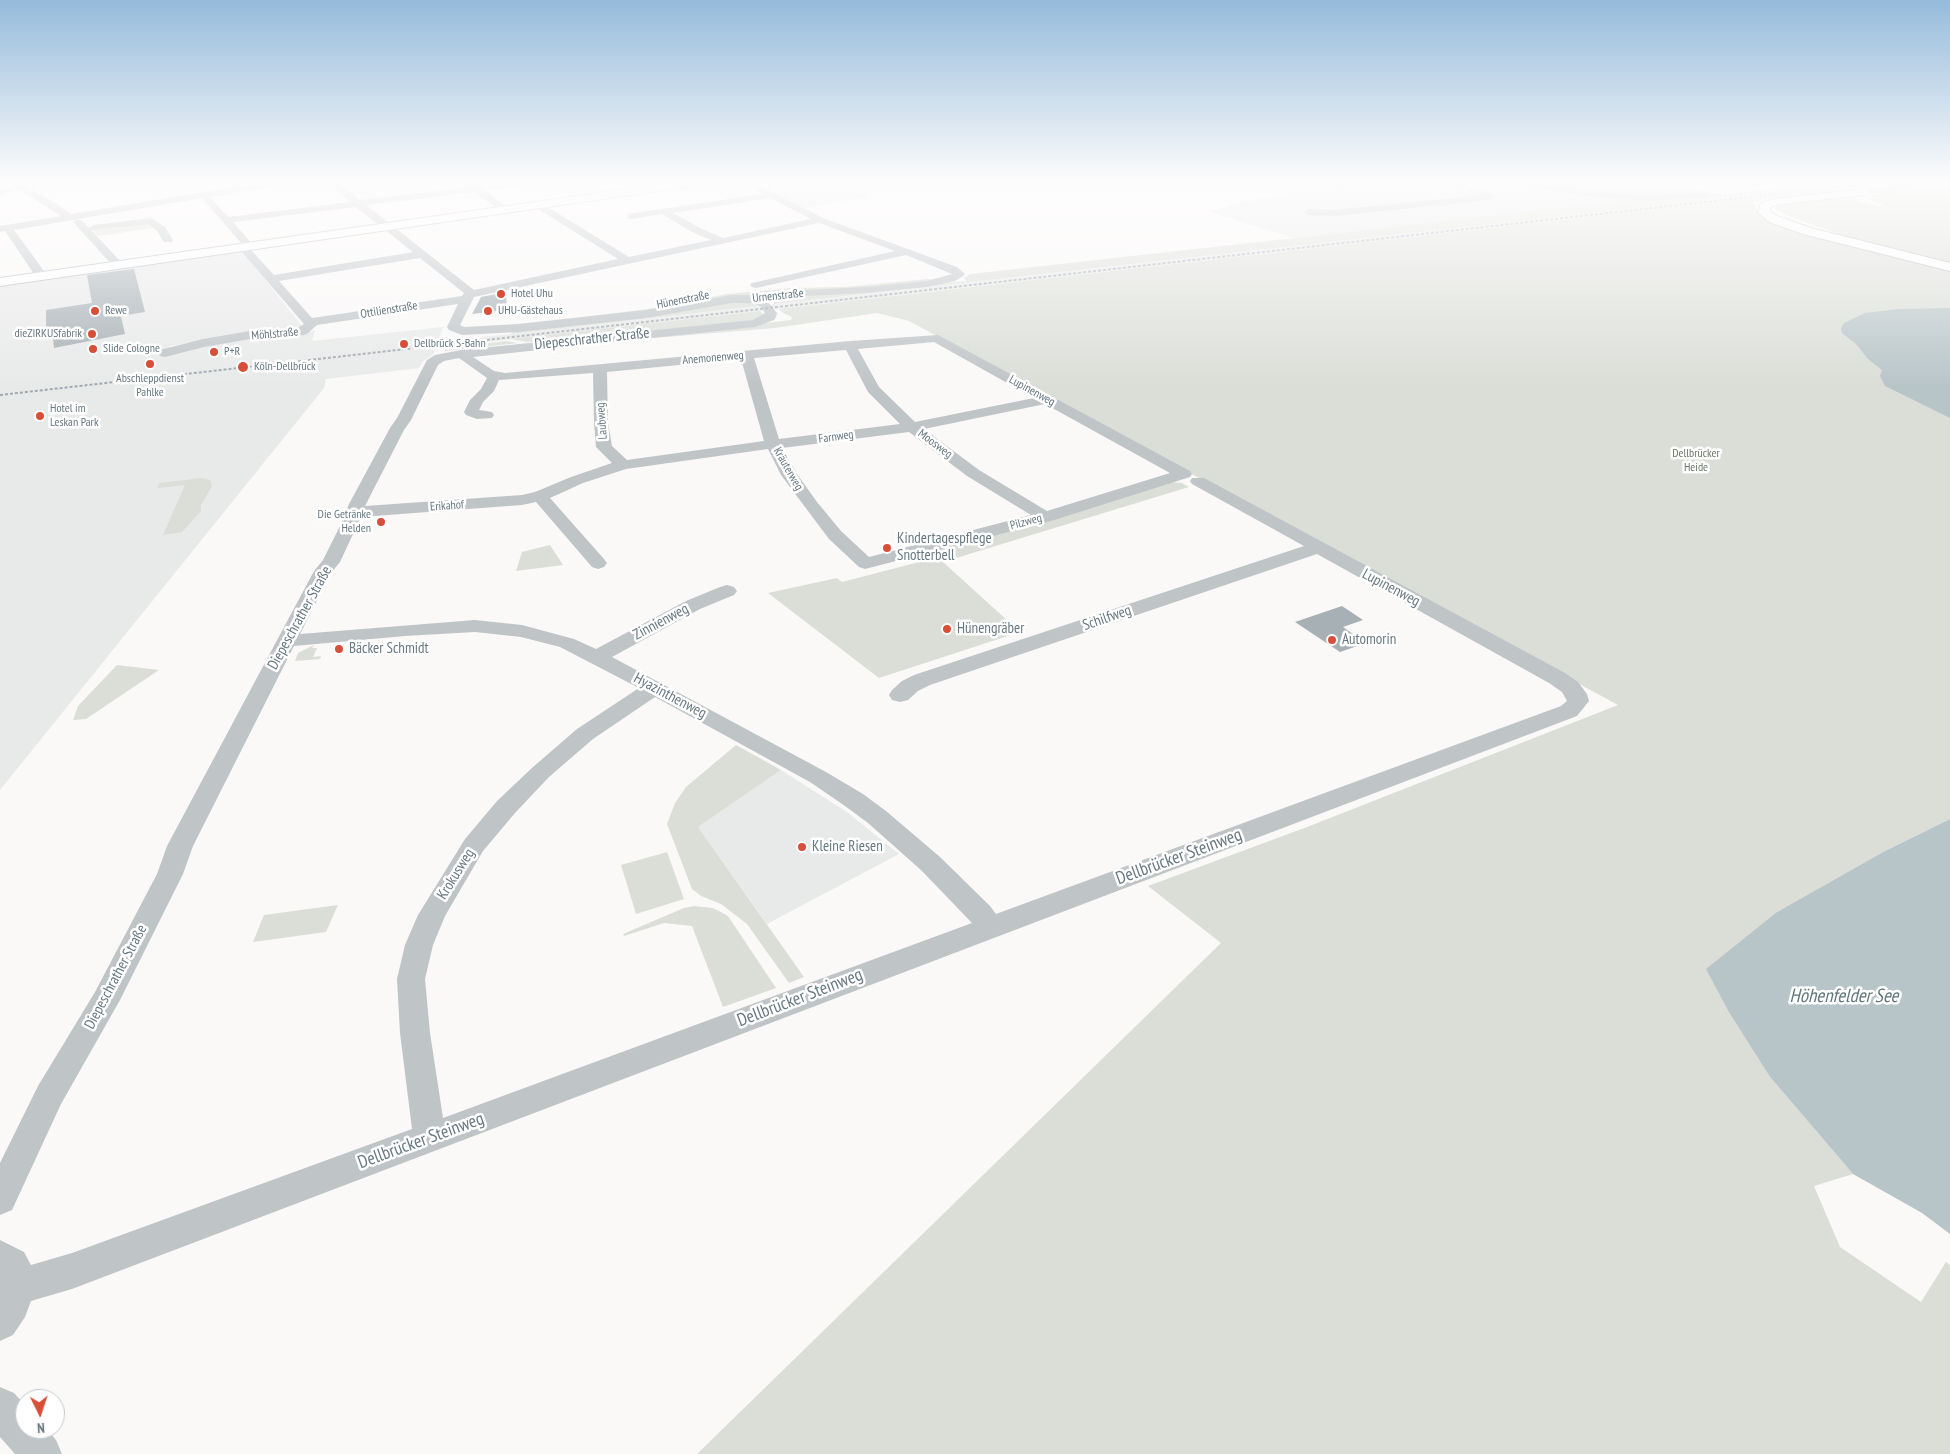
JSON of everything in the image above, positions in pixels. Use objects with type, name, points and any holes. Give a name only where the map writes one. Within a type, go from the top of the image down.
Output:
[{"type":"main road","points":[[0,282],[219,251]]},
{"type":"main road","points":[[1886,251],[1950,267]]},
{"type":"street","points":[[21,251],[38,272],[38,277]]},
{"type":"street","points":[[105,251],[118,265]]},
{"type":"street","name":"Möhlstraße","points":[[165,353],[197,344],[230,338],[296,333],[309,328],[310,322],[247,251]]},
{"type":"street","points":[[418,251],[469,296]]},
{"type":"street","points":[[611,251],[628,261]]},
{"type":"street","name":"Ottilienstraße","points":[[310,322],[440,302],[676,251]]},
{"type":"street","name":"Urnenstraße","points":[[469,296],[453,327],[456,330],[489,330],[646,314],[732,299],[756,300],[785,294],[865,290],[927,284],[951,279],[959,274],[959,272],[953,269],[903,251]]},
{"type":"street","name":"Hünenstraße","points":[[489,330],[496,325],[626,309],[696,298],[906,252]]},
{"type":"street","points":[[273,279],[422,254]]},
{"type":"street","name":"Diepeschrather Straße","points":[[0,1199],[49,1096],[105,1000],[170,874],[180,846],[323,571],[331,562],[354,512],[432,363],[440,358],[461,354],[755,323],[764,320],[771,313],[766,305],[756,300]]},
{"type":"street","name":"Anemonenweg","points":[[494,377],[932,338]]},
{"type":"street","name":"Lupinenweg","points":[[932,338],[938,339],[1557,678],[1570,687],[1576,694],[1578,701]]},
{"type":"street","name":"Moosweg","points":[[850,345],[873,389],[890,408],[912,427],[973,472],[1045,517]]},
{"type":"street","points":[[461,354],[485,373],[494,377],[487,391],[477,400],[472,412],[477,415],[486,415]]},
{"type":"street","name":"Kräuterweg","points":[[746,355],[773,445],[789,475],[835,535],[865,564]]},
{"type":"street","name":"Laubweg","points":[[600,368],[601,423],[604,447],[623,465]]},
{"type":"street","name":"Farnweg","points":[[623,465],[702,453],[912,427],[1048,399]]},
{"type":"street","name":"Erikahof","points":[[354,512],[488,504],[540,496],[577,480],[623,465]]},
{"type":"street","name":"Pilzweg","points":[[865,564],[1191,478]]},
{"type":"street","points":[[540,496],[598,563]]},
{"type":"street","name":"Schilfweg","points":[[900,695],[910,686],[922,680],[1317,548]]},
{"type":"street","name":"Zinnienweg","points":[[597,657],[693,605],[727,591]]},
{"type":"street","name":"Hyazinthenweg","points":[[287,641],[445,627],[491,627],[554,638],[597,657],[810,772],[861,805],[907,842],[960,892],[980,913],[990,928]]},
{"type":"street","name":"Krokusweg","points":[[430,1138],[414,1033],[411,979],[419,944],[432,915],[474,845],[506,807],[541,772],[585,734],[654,688]]},
{"type":"street","name":"Dellbrücker Steinweg","points":[[8,1273],[72,1271],[1569,711],[1578,701]]},
{"type":"street","points":[[0,1322],[12,1304],[8,1273]]},
{"type":"street","points":[[0,1407],[42,1454]]},
{"type":"shaded area","points":[[228,251],[242,251],[302,326],[170,346],[168,354],[254,336],[315,330],[312,341],[443,327],[438,342],[1249,251],[1289,251],[444,347],[434,350],[434,354],[422,362],[419,368],[326,379],[324,388],[0,790],[0,284]]},
{"type":"shaded area","name":"Kleine Riesen","points":[[781,770],[847,812],[899,854],[767,924],[698,827]]},
{"type":"green space","points":[[1178,251],[1250,251],[774,304],[773,301],[785,296],[967,281],[964,278],[970,274]]},
{"type":"green space","name":"Dellbrücker Heide","points":[[1289,251],[1880,251],[1950,271],[1950,819],[1883,852],[1777,912],[1730,1014],[1770,1077],[1853,1174],[1814,1186],[1840,1247],[1921,1302],[1946,1262],[1950,1265],[1950,1454],[697,1454],[1221,943],[1148,886],[1307,827],[1618,705],[909,321],[877,313],[775,328],[606,342],[791,320],[792,317],[779,309]]},
{"type":"green space","points":[[1895,251],[1950,251],[1950,264]]},
{"type":"green space","points":[[927,279],[939,280],[559,320],[648,309],[727,294],[790,288],[845,287]]},
{"type":"green space","points":[[740,301],[756,303],[758,306],[510,334],[514,331]]},
{"type":"green space","points":[[760,311],[764,315],[755,320],[740,322],[543,342],[510,339]]},
{"type":"green space","points":[[506,341],[519,343],[445,351],[448,348]]},
{"type":"green space","points":[[202,478],[210,480],[212,486],[201,505],[201,511],[182,532],[163,535],[185,485],[157,488],[160,483]]},
{"type":"green space","points":[[1170,482],[1182,483],[1189,487],[943,562],[1020,632],[879,678],[768,593],[837,578],[842,582],[931,559],[928,552]]},
{"type":"green space","points":[[550,545],[563,565],[516,571],[522,552]]},
{"type":"green space","points":[[314,645],[312,648],[317,648],[313,657],[321,656],[320,659],[295,661],[298,653]]},
{"type":"green space","points":[[117,665],[159,670],[86,719],[73,720],[78,706]]},
{"type":"green space","points":[[736,745],[781,770],[698,827],[804,977],[789,983],[747,924],[721,904],[701,896],[692,889],[667,824],[675,803],[686,787]]},
{"type":"green space","points":[[667,852],[684,899],[636,914],[621,865]]},
{"type":"green space","points":[[338,905],[326,932],[253,942],[264,915]]},
{"type":"green space","points":[[694,906],[713,908],[728,916],[776,988],[723,1007],[692,926],[664,923],[624,936],[623,934],[684,908]]},
{"type":"water","points":[[1950,308],[1950,418],[1885,386],[1880,376],[1882,370],[1842,333],[1841,328],[1844,323],[1865,313],[1899,309]]},
{"type":"water","name":"Höhenfelder See","points":[[1950,819],[1950,1234],[1922,1213],[1853,1174],[1770,1077],[1730,1014],[1706,969],[1777,912],[1883,852]]},
{"type":"building","points":[[134,269],[145,312],[121,316],[125,334],[54,348],[52,327],[46,328],[46,310],[92,303],[87,275]]},
{"type":"building","points":[[506,292],[507,310],[472,314],[481,297]]},
{"type":"building","points":[[1342,606],[1363,620],[1343,627],[1366,643],[1340,652],[1295,622]]},
{"type":"railway","points":[[0,395],[1274,251]]},
{"type":"place","name":"Hotel Uhu","points":[[501,294]]},
{"type":"place","name":"Rewe","points":[[95,311]]},
{"type":"place","name":"UHU-Gästehaus","points":[[488,311]]},
{"type":"place","name":"dieZIRKUSfabrik","points":[[92,334]]},
{"type":"place","name":"Dellbrück S-Bahn","points":[[404,344]]},
{"type":"place","name":"Slide Cologne","points":[[93,349]]},
{"type":"place","name":"P+R","points":[[214,352]]},
{"type":"place","name":"Abschleppdienst Pahlke","points":[[150,364]]},
{"type":"place","name":"Köln-Dellbrück","points":[[243,367]]},
{"type":"place","name":"Hotel im Leskan Park","points":[[40,416]]},
{"type":"place","name":"Die Getränke Helden","points":[[381,522]]},
{"type":"place","name":"Kindertagespflege Snotterbell","points":[[887,548]]},
{"type":"place","name":"Hünengräber","points":[[947,629]]},
{"type":"place","name":"Automorin","points":[[1332,640]]},
{"type":"place","name":"Bäcker Schmidt","points":[[339,649]]},
{"type":"place","name":"Kleine Riesen","points":[[802,847]]}]
